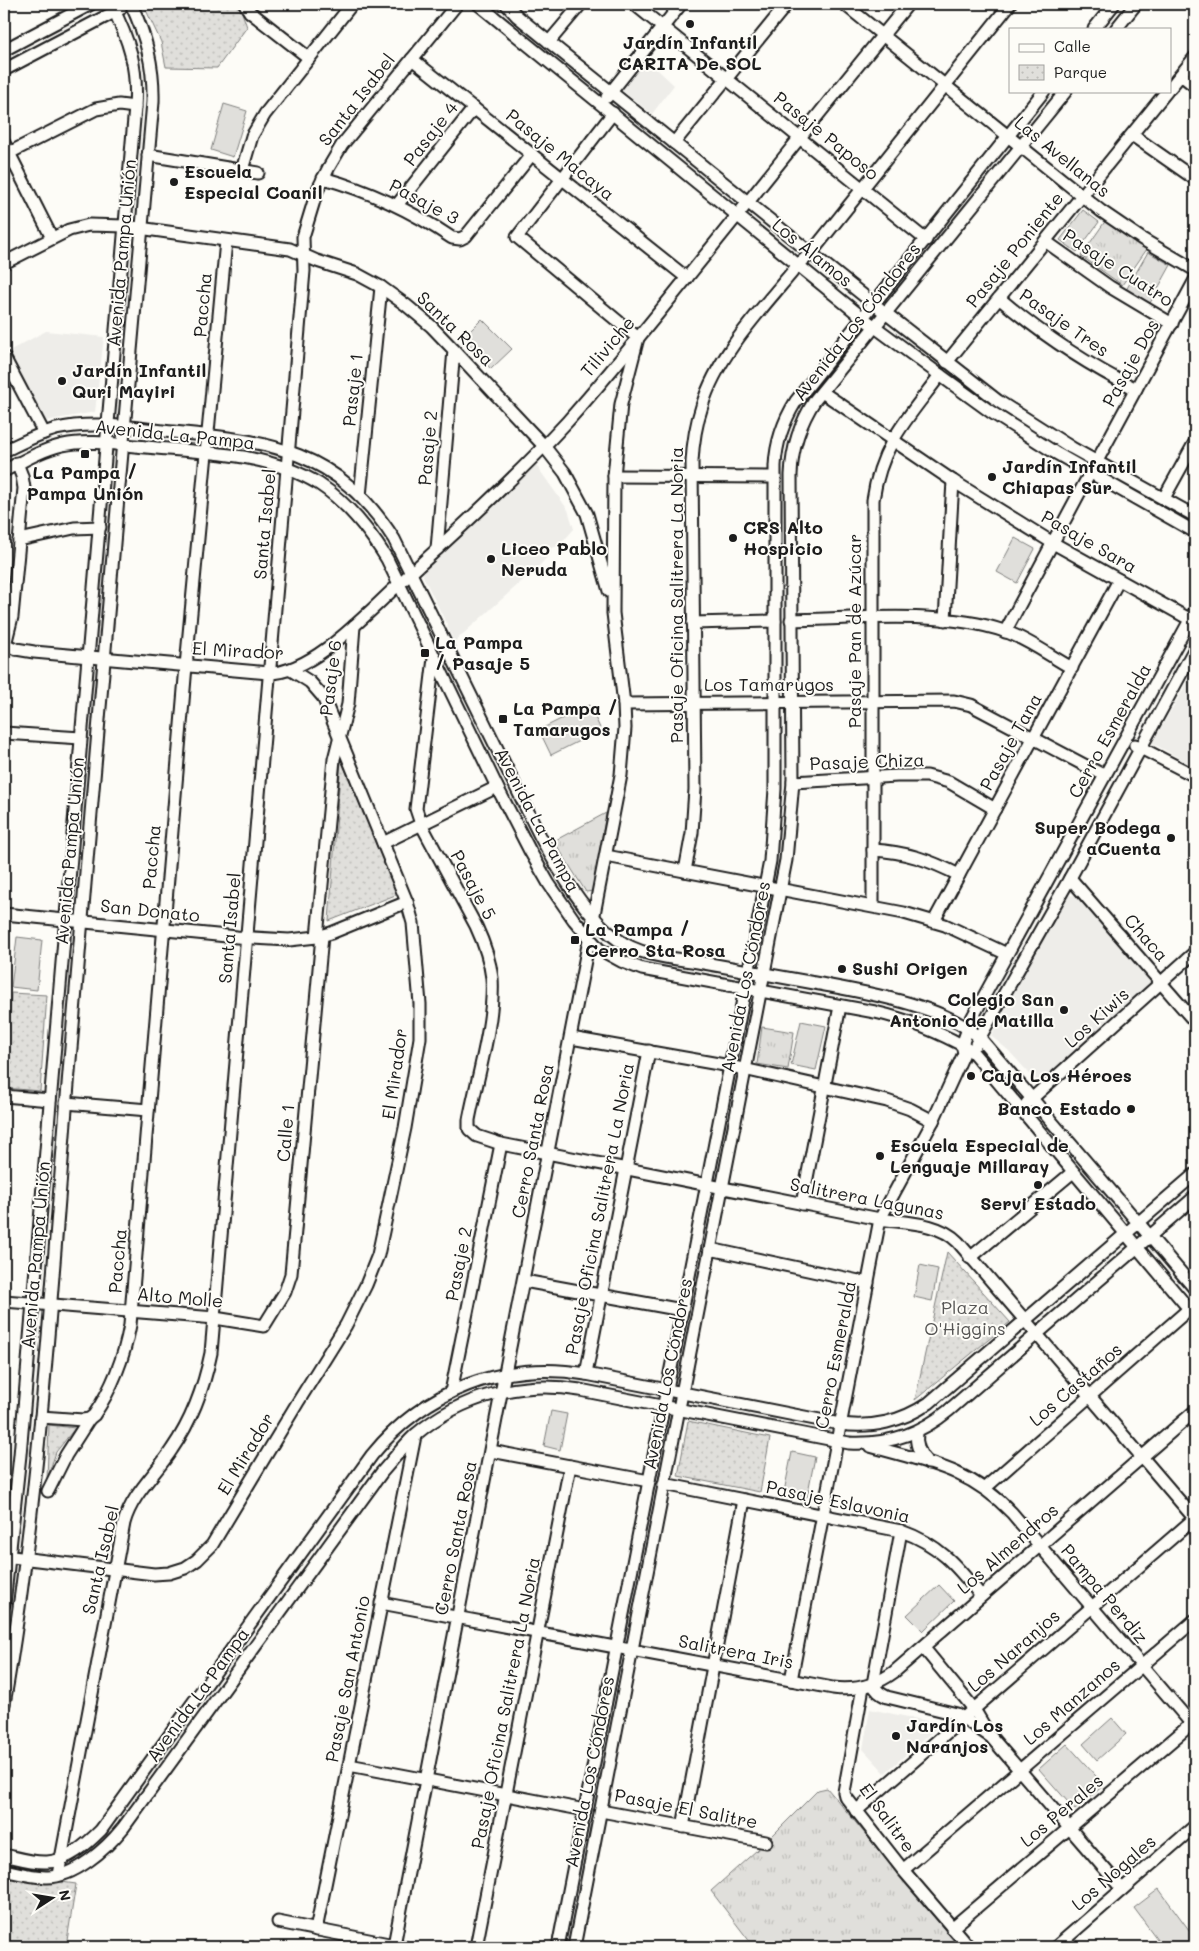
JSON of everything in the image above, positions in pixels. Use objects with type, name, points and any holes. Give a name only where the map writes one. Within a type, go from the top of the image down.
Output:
[{"type":"street","points":[[4,50],[91,4]]},
{"type":"street","points":[[4,70],[113,8],[131,4]]},
{"type":"street","name":"Avenida Pampa Unión","points":[[4,1704],[27,1559],[41,1417],[66,1103],[153,102],[153,76],[145,38],[131,4]]},
{"type":"street","points":[[245,4],[250,12],[309,58]]},
{"type":"street","points":[[242,170],[247,148],[258,125],[352,4]]},
{"type":"street","name":"Santa Isabel","points":[[58,1875],[124,1523],[130,1506],[172,1449],[197,1403],[211,1353],[304,271],[303,237],[323,178],[342,145],[457,4]]},
{"type":"street","name":"Los Álamos","points":[[478,4],[863,318],[940,375],[1018,430],[1090,474],[1195,532]]},
{"type":"street","name":"Los Álamos","points":[[506,4],[517,16],[549,42],[947,362],[1024,419],[1195,516]]},
{"type":"street","points":[[549,42],[581,4]]},
{"type":"street","name":"Pasaje Paposo","points":[[634,4],[926,240]]},
{"type":"street","points":[[601,104],[682,4]]},
{"type":"street","points":[[674,143],[787,4]]},
{"type":"street","name":"Las Avellanas","points":[[844,4],[1082,196],[1142,239],[1195,270]]},
{"type":"street","name":"Tiliviche","points":[[290,670],[322,651],[354,626],[544,446],[638,338],[908,4]]},
{"type":"street","name":"Pasaje Oficina Salitrera La Noria","points":[[685,872],[692,834],[695,789],[691,476],[693,449],[702,404],[713,379],[733,347],[798,265],[811,253],[1010,4]]},
{"type":"street","points":[[1095,28],[1114,4]]},
{"type":"street","points":[[1117,28],[1136,4]]},
{"type":"street","name":"Avenida Pampa Unión","points":[[4,1604],[7,1556],[20,1465],[32,1304],[135,107],[136,78],[132,54],[125,31],[113,8]]},
{"type":"street","points":[[1172,86],[1195,57]]},
{"type":"street","name":"Pasaje Macaya","points":[[412,59],[687,278]]},
{"type":"street","points":[[1181,75],[1195,86]]},
{"type":"street","name":"Avenida Los Cóndores","points":[[558,1947],[770,861],[775,812],[775,477],[777,443],[790,411],[1043,92]]},
{"type":"street","name":"Avenida Los Cóndores","points":[[574,1947],[781,889],[790,830],[793,782],[791,475],[793,452],[803,420],[822,392],[1065,92]]},
{"type":"street","name":"Pasaje Poniente","points":[[947,362],[1166,92]]},
{"type":"street","points":[[52,238],[6,148],[96,109],[111,106],[135,107]]},
{"type":"street","name":"Pasaje 4","points":[[397,205],[474,108]]},
{"type":"street","points":[[612,113],[516,237],[638,338]]},
{"type":"street","points":[[1132,135],[1195,179]]},
{"type":"street","name":"Pasaje 3","points":[[323,178],[362,190],[397,205],[452,238],[463,238],[532,154]]},
{"type":"street","points":[[148,155],[258,173]]},
{"type":"street","name":"Santa Rosa","points":[[4,263],[69,230],[90,225],[125,226],[142,230],[290,249],[316,261],[351,272],[381,287],[418,315],[454,350],[544,446],[565,473],[584,507],[603,566],[613,613]]},
{"type":"street","name":"Paccha","points":[[48,1492],[66,1455],[106,1397],[121,1365],[128,1338],[186,666],[226,241]]},
{"type":"street","name":"Pasaje Cuatro","points":[[1045,241],[1110,287],[1172,324]]},
{"type":"street","name":"Pasaje Dos","points":[[1096,461],[1195,280]]},
{"type":"street","name":"Pasaje 1","points":[[360,496],[381,287]]},
{"type":"street","name":"Pasaje Tres","points":[[999,298],[1020,316],[1067,350],[1136,389]]},
{"type":"street","name":"Cerro Santa Rosa","points":[[399,1946],[426,1779],[622,775],[625,728],[624,704],[613,613],[614,476],[621,404],[638,338]]},
{"type":"street","name":"Pasaje 2","points":[[437,549],[454,350]]},
{"type":"street","points":[[5,362],[44,433]]},
{"type":"street","name":"Pasaje Pan de Azúcar","points":[[873,906],[873,500],[878,473],[892,439],[940,375]]},
{"type":"street","name":"Pasaje Sara","points":[[822,392],[953,481],[1052,543],[1119,580],[1193,616]]},
{"type":"street","name":"Avenida La Pampa","points":[[4,452],[44,433],[70,427],[108,425],[247,440],[288,451],[330,471],[360,496],[386,527],[411,573],[540,836],[564,878],[594,916],[618,940],[638,950],[652,954],[891,999],[934,1013],[968,1027],[980,1038],[1195,1289]]},
{"type":"street","points":[[1164,498],[1195,442]]},
{"type":"street","name":"Avenida La Pampa","points":[[4,470],[37,453],[63,445],[85,443],[242,457],[287,469],[317,483],[345,504],[377,543],[399,584],[497,787],[549,884],[590,940],[612,957],[642,969],[840,1006],[904,1020],[937,1032],[966,1050],[1020,1109],[1192,1313]]},
{"type":"street","points":[[4,646],[12,616],[24,488],[17,463]]},
{"type":"street","points":[[1005,632],[1090,474]]},
{"type":"street","points":[[614,476],[775,477]]},
{"type":"street","points":[[945,620],[953,481]]},
{"type":"street","points":[[19,540],[74,528],[100,527]]},
{"type":"street","name":"Pasaje Tana","points":[[934,921],[1119,580]]},
{"type":"street","name":"Cerro Esmeralda","points":[[791,1680],[880,1219],[933,1122],[966,1050],[968,1027],[1193,616]]},
{"type":"street","points":[[791,620],[945,620],[1005,632],[1072,668]]},
{"type":"street","points":[[694,623],[775,622]]},
{"type":"street","name":"Pasaje 6","points":[[319,936],[334,759],[348,704],[354,626]]},
{"type":"street","name":"El Mirador","points":[[4,646],[25,651],[186,666],[270,673],[290,670],[310,682],[320,691],[340,734],[407,902],[413,923],[420,1004],[420,1038],[405,1128],[378,1255],[338,1340],[298,1402],[212,1545],[191,1564],[169,1572],[146,1574],[7,1556]]},
{"type":"street","name":"Cerro Esmeralda","points":[[966,1050],[980,1038],[1070,878],[1195,648]]},
{"type":"street","name":"Pasaje 5","points":[[434,658],[416,809],[421,824],[476,926],[492,977],[491,1011],[469,1120],[469,1129]]},
{"type":"street","name":"Los Tamarugos","points":[[624,704],[944,701],[963,703],[1105,776]]},
{"type":"street","points":[[4,733],[81,738]]},
{"type":"street","points":[[1125,741],[1195,776]]},
{"type":"street","name":"Pasaje Chiza","points":[[793,782],[873,777],[917,776],[937,778],[948,782],[995,809]]},
{"type":"street","points":[[1105,776],[1108,788],[1108,807]]},
{"type":"street","points":[[383,843],[497,787]]},
{"type":"street","points":[[873,850],[928,859],[959,875]]},
{"type":"street","points":[[606,856],[873,906],[934,921],[1007,954]]},
{"type":"street","name":"Chaca","points":[[1070,878],[1195,1022]]},
{"type":"street","name":"San Donato","points":[[4,914],[277,940],[319,936],[344,929],[407,902]]},
{"type":"street","name":"Calle 1","points":[[264,1326],[285,1292],[290,1279],[319,936]]},
{"type":"street","name":"Los Kiwis","points":[[1020,1109],[1195,952]]},
{"type":"street","points":[[802,1204],[840,1006]]},
{"type":"street","points":[[571,1038],[730,1066],[825,1087],[894,1104],[933,1122]]},
{"type":"street","name":"Pasaje Oficina Salitrera La Noria","points":[[586,1374],[649,1052]]},
{"type":"street","points":[[4,1096],[50,1100]]},
{"type":"street","points":[[66,1103],[148,1110]]},
{"type":"street","name":"Salitrera Lagunas","points":[[469,1129],[477,1136],[501,1144],[802,1204],[940,1229],[953,1237],[1195,1519]]},
{"type":"street","name":"Pasaje 2","points":[[451,1392],[501,1144]]},
{"type":"street","points":[[970,1258],[1072,1172]]},
{"type":"street","name":"Avenida La Pampa","points":[[4,1855],[41,1862],[52,1862],[61,1859],[92,1840],[109,1820],[372,1455],[402,1422],[426,1406],[451,1392],[479,1381],[506,1375],[550,1370],[586,1374],[840,1424],[854,1426],[893,1421],[918,1411],[939,1395],[1195,1174]]},
{"type":"street","points":[[861,1444],[890,1441],[917,1432],[948,1411],[1195,1197]]},
{"type":"street","points":[[710,1249],[868,1282]]},
{"type":"street","points":[[524,1281],[682,1310]]},
{"type":"street","name":"Alto Molle","points":[[4,1301],[215,1318],[264,1326]]},
{"type":"street","name":"Los Castaños","points":[[985,1488],[1090,1397],[1192,1313]]},
{"type":"street","name":"Avenida La Pampa","points":[[4,1870],[46,1877],[58,1875],[94,1858],[116,1837],[382,1472],[415,1436],[454,1409],[503,1391],[535,1386],[567,1388],[837,1441],[861,1444]]},
{"type":"street","name":"Los Almendros","points":[[833,1688],[853,1689],[868,1685],[894,1672],[1195,1411]]},
{"type":"street","points":[[41,1417],[90,1419]]},
{"type":"street","points":[[917,1432],[917,1446],[928,1463]]},
{"type":"street","name":"Pasaje San Antonio","points":[[316,1930],[415,1436]]},
{"type":"street","name":"Pampa Perdiz","points":[[861,1444],[957,1473],[985,1488],[1012,1513],[1194,1724]]},
{"type":"street","points":[[491,1451],[649,1481]]},
{"type":"street","name":"Pasaje Oficina Salitrera La Noria","points":[[476,1947],[570,1466]]},
{"type":"street","name":"Pasaje Eslavonia","points":[[664,1484],[901,1531],[925,1541],[946,1556],[981,1596]]},
{"type":"street","points":[[683,1826],[744,1500]]},
{"type":"street","name":"Los Naranjos","points":[[856,1811],[1195,1519]]},
{"type":"street","name":"El Salitre","points":[[901,1531],[844,1792],[856,1811],[903,1870],[969,1947]]},
{"type":"street","points":[[381,1603],[632,1650]]},
{"type":"street","name":"Los Manzanos","points":[[903,1870],[1195,1620]]},
{"type":"street","points":[[923,1647],[974,1709],[991,1737],[1122,1889]]},
{"type":"street","name":"Salitrera Iris","points":[[632,1650],[833,1688]]},
{"type":"street","points":[[868,1685],[887,1697],[941,1709],[964,1718],[991,1737]]},
{"type":"street","name":"Los Perales","points":[[952,1928],[1194,1724]]},
{"type":"street","points":[[349,1765],[585,1810]]},
{"type":"street","name":"Pasaje El Salitre","points":[[600,1811],[766,1842]]},
{"type":"street","name":"Los Nogales","points":[[1056,1947],[1195,1826]]},
{"type":"street","points":[[278,1922],[399,1946]]},
{"type":"shaded area","points":[[645,58],[674,85],[652,114],[619,88]]},
{"type":"shaded area","name":"Jardín Infantil Quri Mayiri","points":[[46,331],[104,337],[95,412],[45,421],[9,351]]},
{"type":"shaded area","name":"Liceo Pablo Neruda","points":[[536,465],[568,510],[574,529],[559,546],[551,548],[551,553],[540,565],[454,642],[448,625],[423,576],[424,570]]},
{"type":"shaded area","points":[[1195,669],[1195,767],[1152,743]]},
{"type":"shaded area","name":"Colegio San Antonio de Matilla","points":[[1076,895],[1153,984],[1038,1083],[1008,1050],[991,1036],[1066,896]]},
{"type":"shaded area","name":"Jardín Los Naranjos","points":[[870,1709],[941,1724],[885,1773],[863,1749]]},
{"type":"green space","points":[[164,4],[239,4],[247,27],[217,68],[166,67],[161,42],[146,10]]},
{"type":"green space","points":[[224,104],[247,111],[233,157],[211,150]]},
{"type":"green space","points":[[1083,210],[1099,222],[1077,252],[1060,240]]},
{"type":"green space","points":[[1106,220],[1147,249],[1122,285],[1081,256]]},
{"type":"green space","points":[[1148,252],[1171,265],[1150,303],[1126,290]]},
{"type":"green space","points":[[482,319],[512,349],[491,369],[462,339]]},
{"type":"green space","points":[[1015,538],[1035,549],[1017,583],[997,572]]},
{"type":"green space","points":[[589,705],[601,730],[551,755],[539,730]]},
{"type":"green space","points":[[341,760],[398,894],[329,921]]},
{"type":"green space","points":[[606,813],[593,891],[586,892],[554,841]]},
{"type":"green space","points":[[17,937],[42,940],[37,990],[11,987]]},
{"type":"green space","points":[[11,993],[47,995],[40,1091],[5,1088]]},
{"type":"green space","points":[[801,1021],[826,1026],[816,1070],[791,1065]]},
{"type":"green space","points":[[762,1027],[794,1032],[788,1069],[757,1064]]},
{"type":"green space","name":"Plaza O'Higgins","points":[[947,1252],[1010,1322],[915,1400]]},
{"type":"green space","points":[[920,1265],[938,1269],[932,1301],[914,1297]]},
{"type":"green space","points":[[551,1411],[567,1414],[560,1450],[544,1446]]},
{"type":"green space","points":[[688,1421],[770,1438],[760,1492],[678,1476]]},
{"type":"green space","points":[[49,1425],[75,1428],[56,1452],[47,1479]]},
{"type":"green space","points":[[792,1452],[815,1457],[807,1497],[784,1492]]},
{"type":"green space","points":[[939,1585],[954,1601],[923,1631],[907,1615]]},
{"type":"green space","points":[[1112,1718],[1126,1734],[1097,1760],[1083,1744]]},
{"type":"green space","points":[[1067,1744],[1104,1785],[1075,1810],[1039,1769]]},
{"type":"green space","points":[[827,1788],[959,1947],[754,1947],[711,1891],[766,1842],[818,1790]]},
{"type":"green space","points":[[4,1874],[76,1884],[66,1947],[4,1947]]},
{"type":"green space","points":[[1159,1889],[1195,1938],[1195,1943],[1189,1947],[1163,1947],[1134,1908]]},
{"type":"place","name":"Jardín Infantil CARITA De SOL","points":[[690,24]]},
{"type":"place","name":"Escuela Especial Coanil","points":[[174,182]]},
{"type":"place","name":"Jardín Infantil Quri Mayiri","points":[[62,381]]},
{"type":"place","name":"La Pampa / Pampa Unión","points":[[85,454]]},
{"type":"place","name":"Jardín Infantil Chiapas Sur","points":[[992,477]]},
{"type":"place","name":"CRS Alto Hospicio","points":[[733,538]]},
{"type":"place","name":"Liceo Pablo Neruda","points":[[491,559]]},
{"type":"place","name":"La Pampa / Pasaje 5","points":[[425,653]]},
{"type":"place","name":"La Pampa / Tamarugos","points":[[503,719]]},
{"type":"place","name":"Super Bodega aCuenta","points":[[1171,838]]},
{"type":"place","name":"La Pampa / Cerro Sta Rosa","points":[[575,940]]},
{"type":"place","name":"Sushi Origen","points":[[842,969]]},
{"type":"place","name":"Colegio San Antonio de Matilla","points":[[1064,1010]]},
{"type":"place","name":"Caja Los Héroes","points":[[971,1076]]},
{"type":"place","name":"Banco Estado","points":[[1131,1109]]},
{"type":"place","name":"Escuela Especial de Lenguaje Millaray","points":[[880,1156]]},
{"type":"place","name":"Servi Estado","points":[[1038,1185]]},
{"type":"place","name":"Jardín Los Naranjos","points":[[896,1736]]}]
